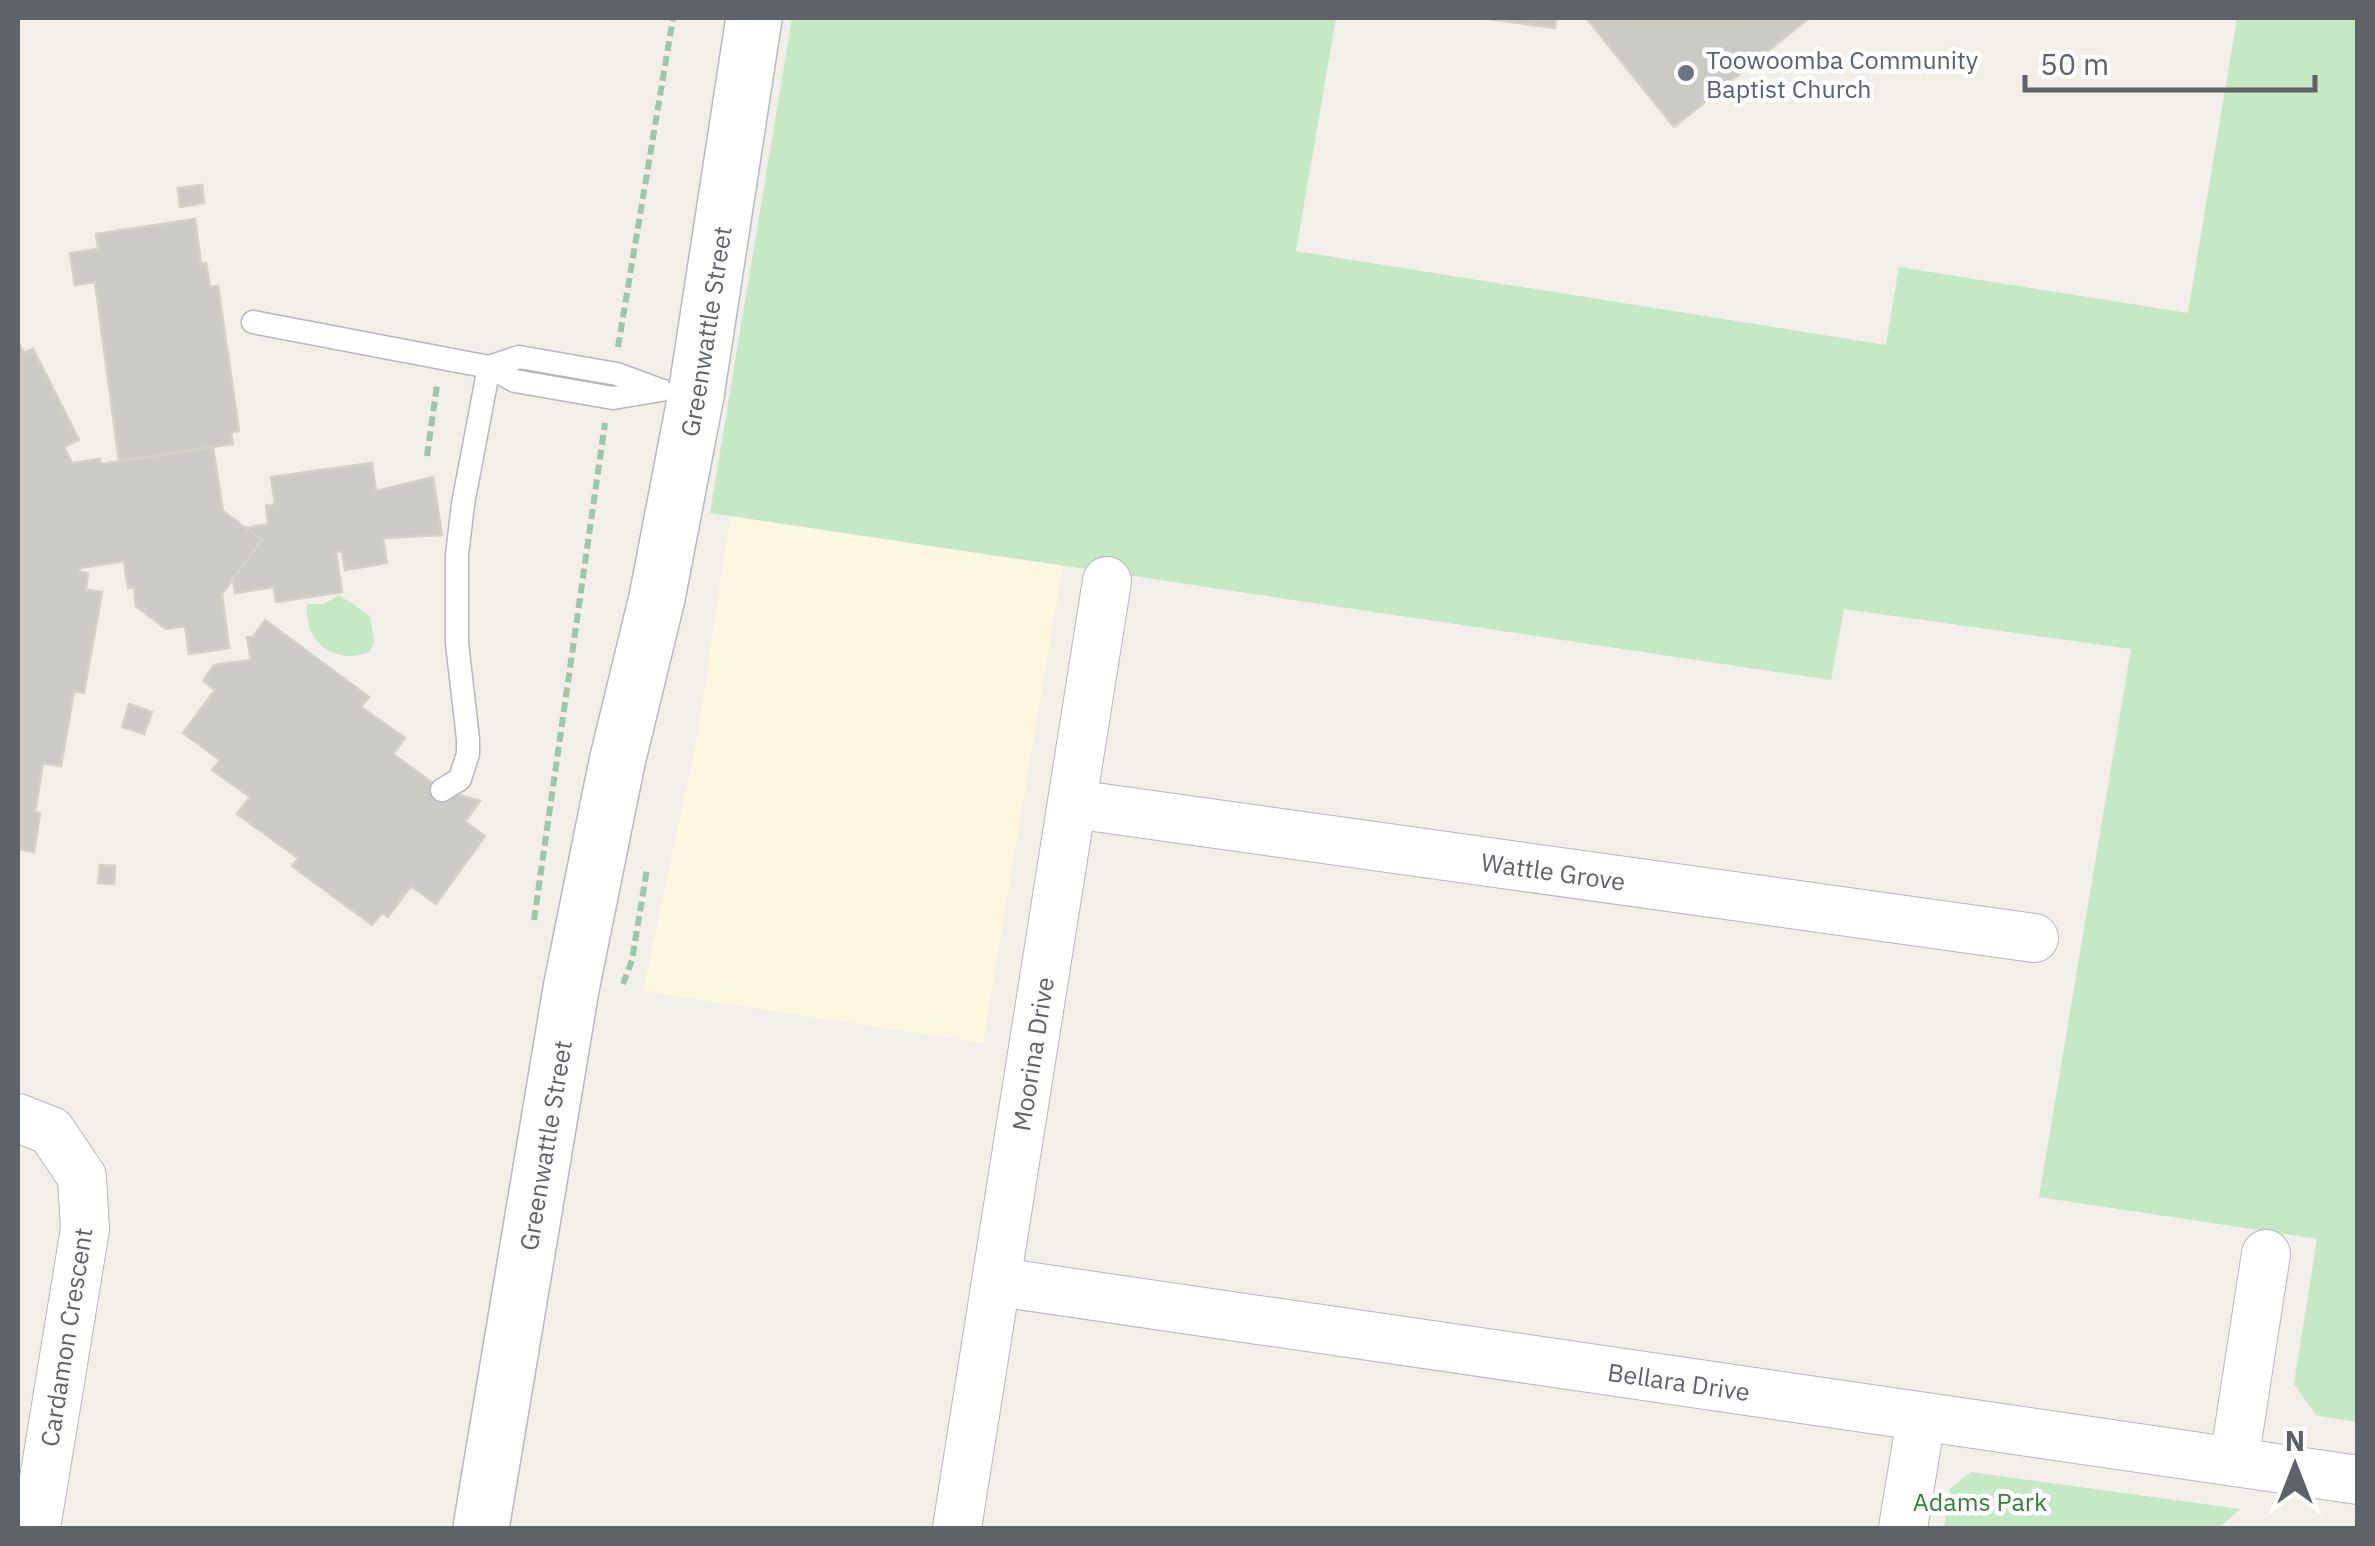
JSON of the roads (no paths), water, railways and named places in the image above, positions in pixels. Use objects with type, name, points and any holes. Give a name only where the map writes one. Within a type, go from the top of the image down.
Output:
[{"type":"street","name":"Greenwattle Street","points":[[480,1528],[571,990],[617,762],[647,389],[722,18]]},
{"type":"street","name":"Greenwattle Street","points":[[647,389],[754,18]]},
{"type":"street","name":"Moorina Drive","points":[[957,1528],[1107,580]]},
{"type":"street","name":"Wattle Grove","points":[[1072,804],[2034,938]]},
{"type":"street","name":"Cardamon Crescent","points":[[18,1118],[51,1131],[82,1177],[85,1228],[36,1528]]},
{"type":"street","points":[[2234,1461],[2266,1254]]},
{"type":"street","name":"Bellara Drive","points":[[998,1282],[2358,1480]]},
{"type":"street","points":[[1903,1528],[1921,1419]]},
{"type":"lane","points":[[253,322],[489,366],[514,381],[647,389]]},
{"type":"lane","points":[[442,790],[460,779],[468,754],[458,643],[458,555],[463,504],[489,366]]},
{"type":"place","name":"Toowoomba Community Baptist Church","points":[[1686,73]]},
{"type":"park label","name":"Adams Park","points":[[1980,1501]]}]
